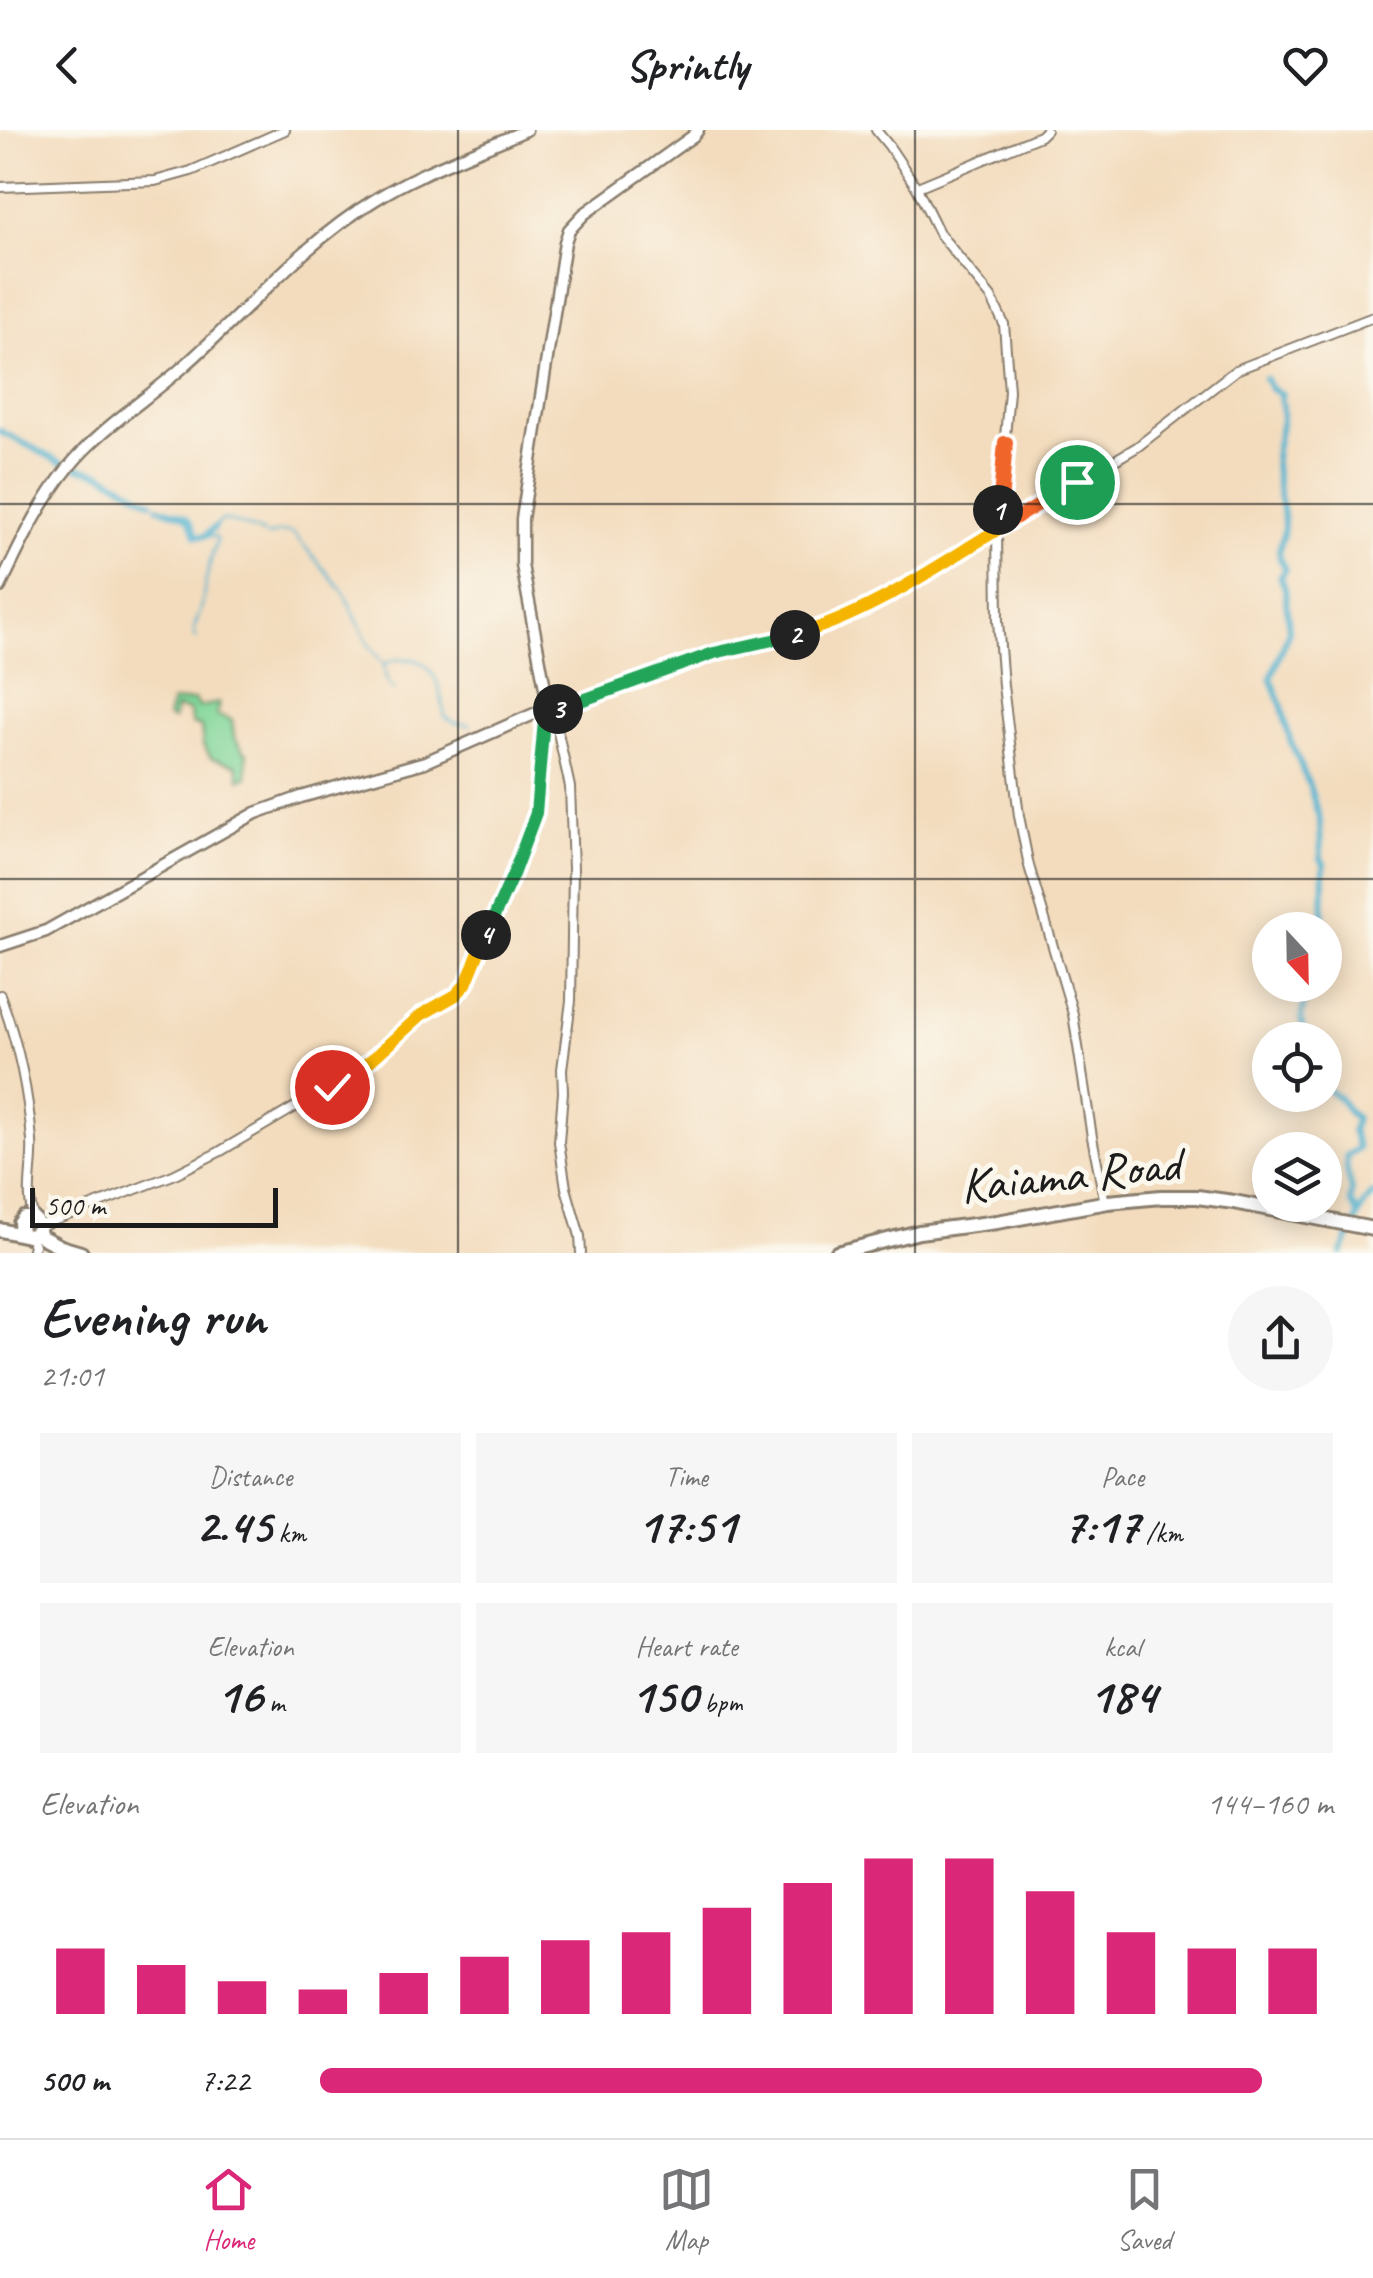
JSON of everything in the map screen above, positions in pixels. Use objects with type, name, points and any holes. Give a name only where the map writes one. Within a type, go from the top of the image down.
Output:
[{"type":"highway","name":"Kaiama Road","points":[[837,1253],[909,1233],[1148,1197],[1234,1202],[1373,1230]]},
{"type":"highway","name":"Kaiama Road","points":[[848,1253],[915,1235],[985,1227],[1107,1204]]},
{"type":"highway","points":[[32,1225],[40,1236],[81,1253]]},
{"type":"highway","points":[[0,1229],[32,1225],[70,1253]]},
{"type":"main road","points":[[0,587],[36,517],[68,467],[131,408],[182,369],[336,226],[396,187],[526,130]]},
{"type":"main road","points":[[0,946],[46,931],[256,813],[425,762],[548,712],[527,597],[522,519],[565,242],[569,230],[584,214],[698,130]]},
{"type":"street","points":[[0,187],[155,181],[191,172],[285,130]]},
{"type":"street","points":[[878,130],[920,186],[942,231],[991,297],[1004,324],[1010,391],[998,529],[1004,664],[1023,816],[1038,892],[1080,1031],[1107,1204]]},
{"type":"street","points":[[878,130],[917,188],[939,232],[961,258]]},
{"type":"street","points":[[920,186],[1040,136],[1046,130]]},
{"type":"street","points":[[32,1225],[173,1176],[210,1157],[351,1074],[421,1015],[456,995],[466,984],[536,813],[542,725],[548,712],[714,653],[803,633],[862,610],[1137,447],[1236,370],[1373,317]]},
{"type":"street","points":[[548,712],[558,728],[570,787],[571,1002],[562,1069],[559,1142],[581,1253]]},
{"type":"street","points":[[0,995],[19,1049],[31,1134],[32,1253]]},
{"type":"green space","points":[[195,700],[199,707],[219,703],[216,715],[232,720],[234,737],[247,753],[247,777],[240,779],[237,765],[211,758],[203,745],[201,727],[192,724],[189,711],[176,708],[173,720],[167,717],[172,702]]},
{"type":"waterway","points":[[1265,378],[1271,389],[1282,394],[1275,460],[1284,523],[1279,551],[1285,569],[1280,576],[1289,631],[1271,678],[1320,821],[1323,912]]},
{"type":"waterway","points":[[0,431],[64,464],[103,474],[152,502]]},
{"type":"waterway","points":[[158,507],[187,518],[196,536],[205,536],[215,527]]},
{"type":"waterway","points":[[215,527],[222,520],[268,536],[293,533],[343,591],[394,690]]},
{"type":"waterway","points":[[197,638],[195,628],[217,541],[216,537],[202,536]]},
{"type":"waterway","points":[[385,664],[409,659],[426,666],[436,680],[445,717],[470,725]]},
{"type":"waterway","points":[[1302,1022],[1304,1002]]},
{"type":"waterway","points":[[1342,1102],[1356,1118],[1352,1131],[1358,1148],[1346,1156],[1350,1201],[1358,1216]]},
{"type":"waterway","points":[[1342,1253],[1363,1205],[1373,1194]]},
{"type":"route","points":[[332,1087],[466,984],[536,813],[545,715],[553,716],[556,710],[574,702],[714,653],[788,637],[840,620],[997,530],[1004,442],[1000,528],[1077,482]]}]
